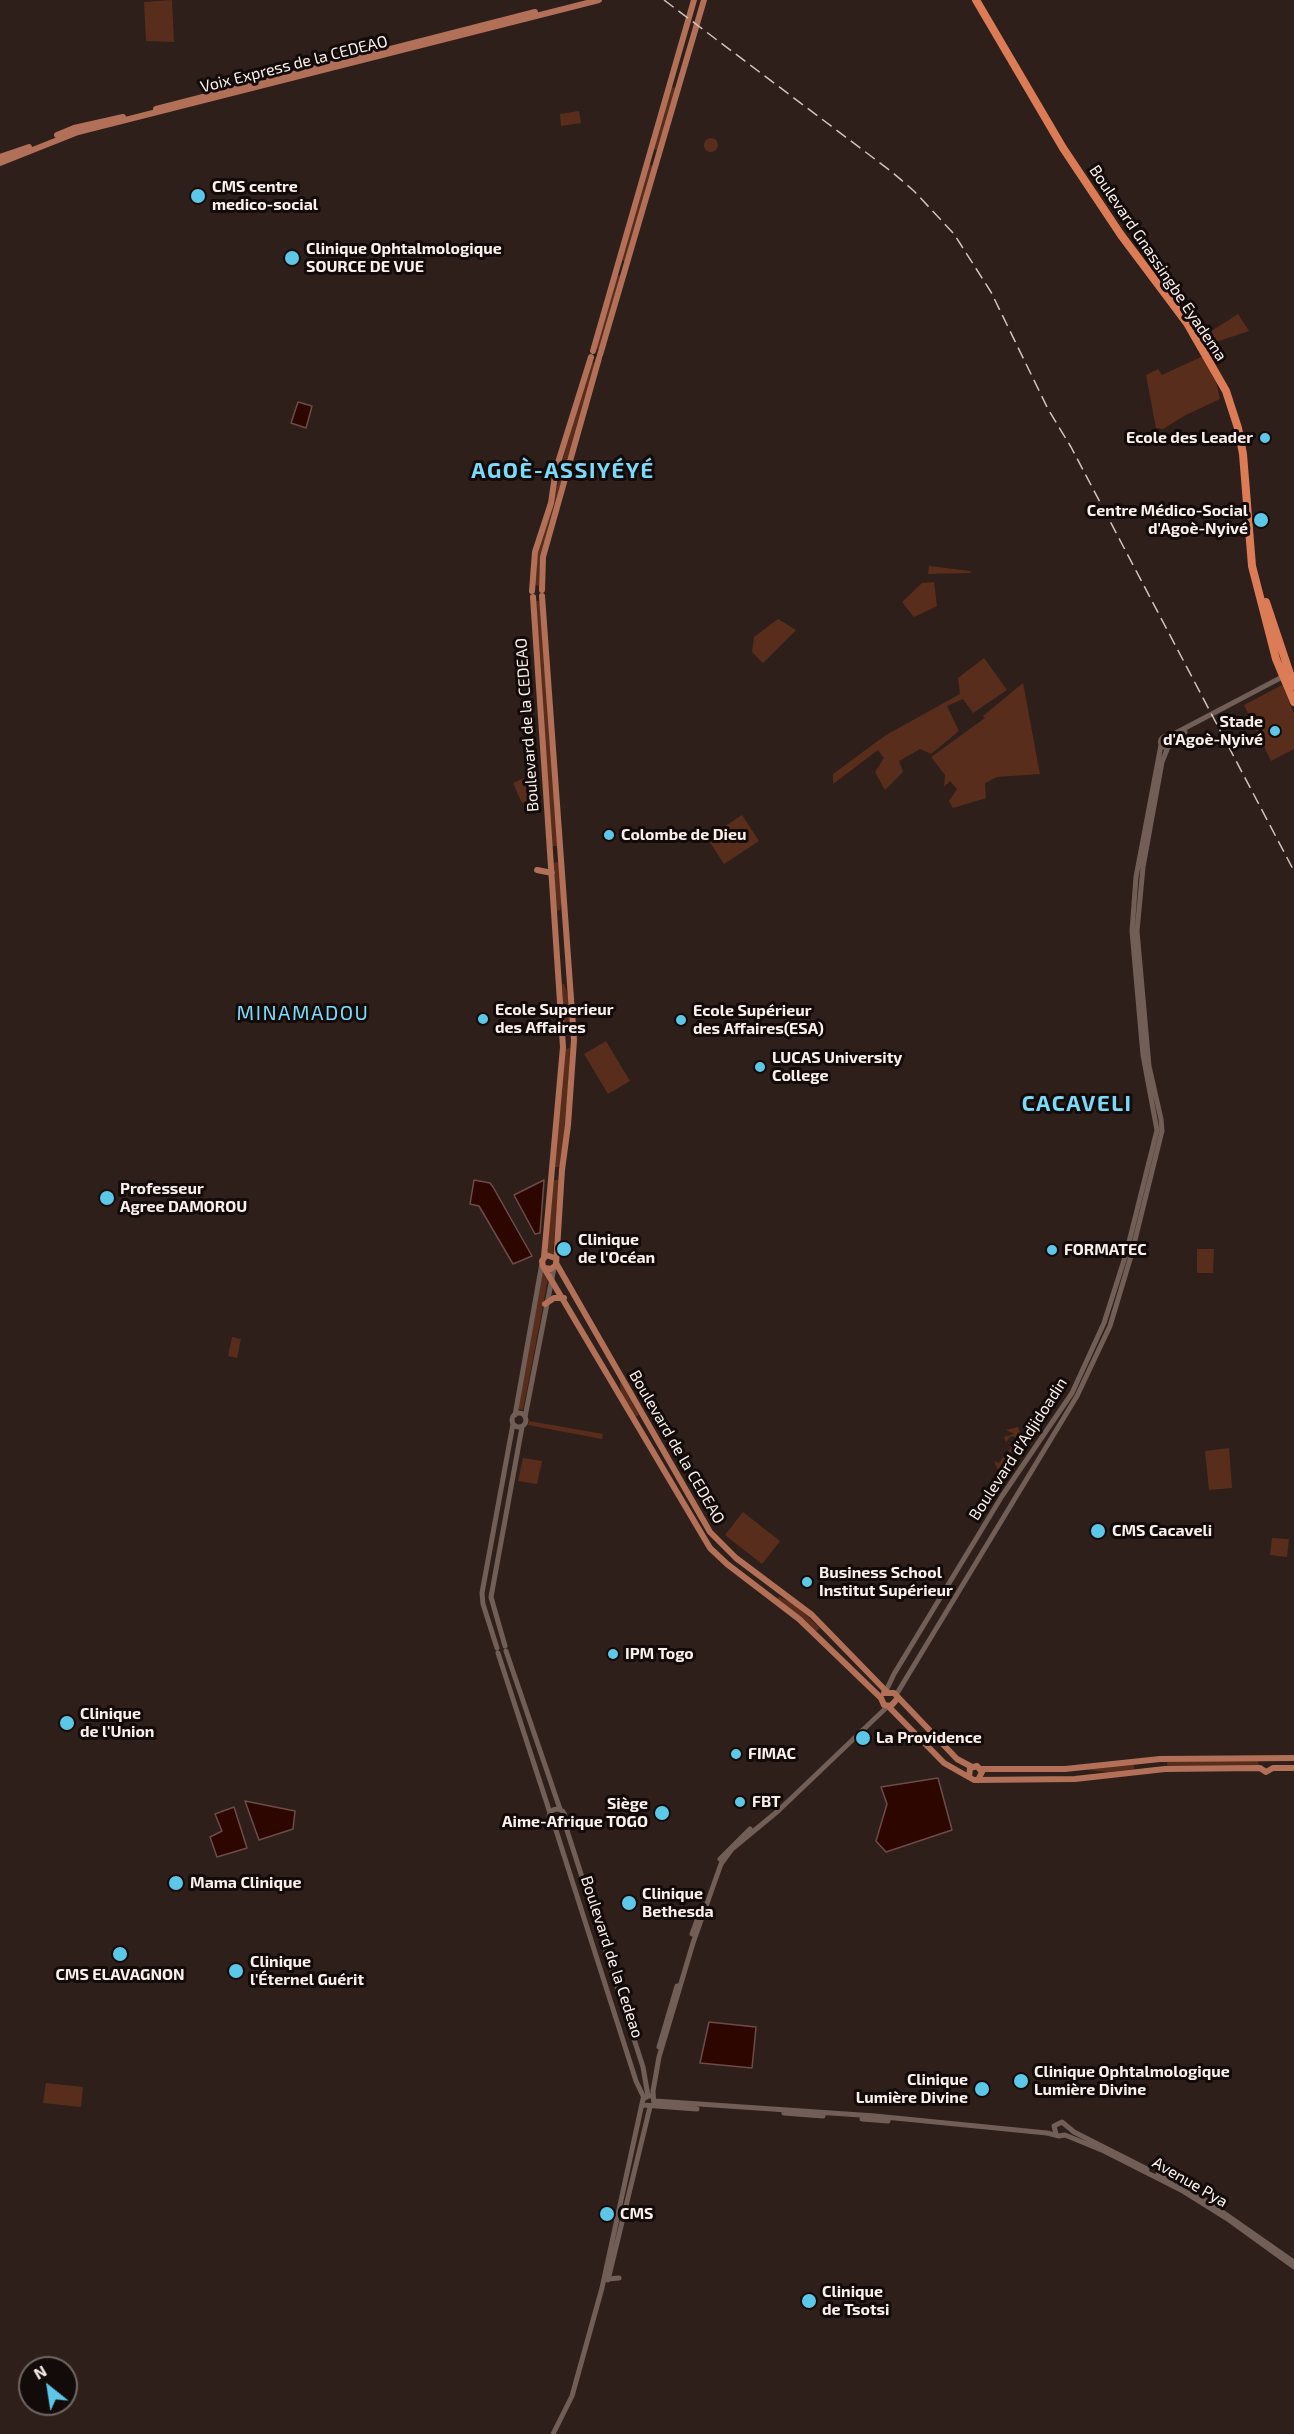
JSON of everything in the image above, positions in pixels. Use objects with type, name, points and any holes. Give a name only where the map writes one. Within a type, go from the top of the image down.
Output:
[{"type":"highway","name":"Boulevard Gnassingbe Eyadema","points":[[979,0],[1071,154],[1189,319],[1221,372],[1243,434],[1258,573],[1294,702]]},
{"type":"highway","name":"Boulevard Gnassingbe Eyadema","points":[[1287,676],[1294,686]]},
{"type":"main road","points":[[2,159],[74,128],[583,0]]},
{"type":"main road","name":"Voix Express de la CEDEAO","points":[[29,148],[78,132],[599,0]]},
{"type":"main road","points":[[694,0],[557,470],[561,477],[567,472],[704,0]]},
{"type":"main road","points":[[690,11],[698,17]]},
{"type":"main road","points":[[686,24],[694,30]]},
{"type":"main road","points":[[670,82],[678,86]]},
{"type":"main road","points":[[649,156],[655,152],[657,158]]},
{"type":"main road","points":[[617,267],[623,263],[626,269]]},
{"type":"main road","points":[[592,354],[598,351],[600,356]]},
{"type":"main road","points":[[557,470],[564,465],[567,472]]},
{"type":"main road","name":"Boulevard de la CEDEAO","points":[[514,1415],[544,1263],[563,1040],[532,594],[533,561],[557,470]]},
{"type":"main road","name":"Boulevard de la CEDEAO","points":[[525,1417],[545,1304],[555,1263],[568,1125],[573,1040],[542,593],[543,557],[567,472]]},
{"type":"main road","points":[[532,594],[537,599],[542,593]]},
{"type":"main road","points":[[1168,747],[1161,745],[1161,739],[1169,739],[1287,676]]},
{"type":"main road","name":"Boulevard d'Adjidoadin","points":[[886,1691],[902,1660],[1002,1496],[1072,1393],[1104,1323],[1160,1140],[1161,1119],[1148,1060],[1137,938],[1138,904],[1162,762],[1169,739]]},
{"type":"main road","name":"Boulevard d'Adjidoadin","points":[[896,1697],[1077,1396],[1110,1326],[1150,1172],[1155,1139],[1156,1121],[1145,1066],[1132,931],[1138,867],[1161,745]]},
{"type":"main road","points":[[551,855],[560,852]]},
{"type":"main road","points":[[551,855],[558,860],[560,852]]},
{"type":"main road","points":[[537,870],[552,873]]},
{"type":"main road","points":[[563,1040],[567,1046],[573,1040]]},
{"type":"main road","points":[[553,1174],[557,1179],[562,1174]]},
{"type":"main road","points":[[544,1263],[550,1255],[555,1263]]},
{"type":"main road","points":[[544,1263],[555,1263]]},
{"type":"main road","points":[[544,1263],[710,1548],[816,1634],[944,1763],[978,1780],[1075,1779],[1165,1769],[1260,1768],[1266,1772],[1273,1768],[1294,1768]]},
{"type":"main road","name":"Boulevard de la CEDEAO","points":[[555,1263],[717,1541],[824,1626],[886,1691]]},
{"type":"main road","points":[[545,1304],[554,1298],[564,1298]]},
{"type":"main road","points":[[520,1414],[525,1417],[491,1597],[506,1649],[560,1809],[564,1813],[564,1821],[554,1824],[549,1819],[550,1813],[482,1597],[514,1415],[520,1414]]},
{"type":"main road","points":[[636,1422],[639,1418],[644,1418]]},
{"type":"main road","points":[[513,1424],[522,1426]]},
{"type":"main road","points":[[651,1448],[658,1442]]},
{"type":"main road","points":[[492,1539],[501,1542]]},
{"type":"main road","points":[[490,1548],[500,1551]]},
{"type":"main road","points":[[816,1634],[824,1626]]},
{"type":"main road","points":[[823,1642],[831,1634]]},
{"type":"main road","points":[[498,1651],[501,1645],[506,1649]]},
{"type":"main road","points":[[650,2100],[662,2033],[693,1934],[722,1856],[842,1747],[885,1704],[886,1691],[896,1697],[957,1759],[981,1769],[1065,1769],[1165,1759],[1294,1758]]},
{"type":"main road","points":[[885,1704],[894,1705],[896,1697]]},
{"type":"main road","points":[[554,2434],[575,2397],[608,2278],[659,2057],[693,1943],[721,1864],[738,1843],[777,1811],[885,1704]]},
{"type":"main road","points":[[1260,1768],[1262,1758]]},
{"type":"main road","points":[[1272,1758],[1273,1768]]},
{"type":"main road","points":[[1165,1759],[1165,1769]]},
{"type":"main road","points":[[1137,1761],[1138,1771]]},
{"type":"main road","points":[[969,1777],[968,1772],[972,1767]]},
{"type":"main road","points":[[978,1780],[982,1774],[981,1769]]},
{"type":"main road","points":[[550,1813],[560,1809]]},
{"type":"main road","name":"Boulevard de la Cedeao","points":[[564,1821],[645,2075],[650,2100]]},
{"type":"main road","name":"Boulevard de la Cedeao","points":[[554,1824],[636,2081],[650,2100]]},
{"type":"main road","points":[[645,2075],[653,2074]]},
{"type":"main road","points":[[554,2434],[576,2385],[610,2259],[643,2105],[650,2100],[720,2110],[736,2109],[1065,2135],[1068,2128],[1064,2123],[1058,2122],[1052,2133]]},
{"type":"main road","name":"Avenue Pya","points":[[1068,2128],[1193,2192],[1294,2262]]},
{"type":"main road","name":"Avenue Pya","points":[[1065,2135],[1104,2151],[1182,2190],[1229,2220],[1294,2267]]},
{"type":"main road","points":[[608,2278],[619,2278]]},
{"type":"shaded area","points":[[172,0],[174,42],[146,41],[144,2]]},
{"type":"shaded area","points":[[671,87],[676,88],[657,150],[653,149]]},
{"type":"shaded area","points":[[579,111],[581,123],[561,126],[560,114]]},
{"type":"shaded area","points":[[708,138],[714,138],[718,145],[714,152],[708,152],[704,148],[704,142]]},
{"type":"shaded area","points":[[648,164],[653,166],[625,261],[621,260]]},
{"type":"shaded area","points":[[617,275],[620,276],[599,349],[595,348]]},
{"type":"shaded area","points":[[1238,314],[1249,331],[1210,344],[1202,337]]},
{"type":"shaded area","points":[[1203,356],[1216,382],[1220,399],[1163,429],[1156,428],[1146,375],[1158,369],[1162,375]]},
{"type":"shaded area","points":[[591,362],[595,363],[567,464],[562,462]]},
{"type":"shaded area","points":[[298,402],[312,406],[306,428],[291,423]]},
{"type":"shaded area","points":[[559,479],[564,480],[540,559],[539,586],[534,585],[534,564]]},
{"type":"shaded area","points":[[929,566],[970,571],[971,573],[928,574]]},
{"type":"shaded area","points":[[934,582],[937,606],[914,617],[902,602],[922,583]]},
{"type":"shaded area","points":[[534,601],[540,601],[558,846],[552,846]]},
{"type":"shaded area","points":[[778,619],[796,630],[763,663],[752,652],[754,637]]},
{"type":"shaded area","points":[[984,658],[1007,690],[973,713],[963,699],[947,706],[959,731],[931,754],[920,749],[899,761],[903,772],[885,790],[875,772],[884,758],[878,750],[833,784],[833,774],[886,735],[960,694],[958,678]]},
{"type":"shaded area","points":[[1023,683],[1040,774],[997,777],[985,783],[986,798],[953,808],[949,801],[957,789],[950,781],[944,787],[945,775],[931,757],[985,718],[983,716]]},
{"type":"shaded area","name":"Stade d'Agoè-Nyivé","points":[[1282,685],[1294,713],[1294,749],[1271,761],[1244,705]]},
{"type":"shaded area","points":[[524,778],[534,797],[522,803],[513,783]]},
{"type":"shaded area","points":[[742,815],[759,841],[724,864],[707,838]]},
{"type":"shaded area","points":[[559,862],[562,899],[560,910],[556,911],[553,863]]},
{"type":"shaded area","points":[[562,984],[568,996],[571,1033],[565,1033]]},
{"type":"shaded area","points":[[606,1041],[630,1081],[608,1094],[584,1054]]},
{"type":"shaded area","points":[[570,1048],[566,1125],[561,1167],[555,1167],[565,1049]]},
{"type":"shaded area","points":[[474,1180],[490,1183],[532,1256],[513,1264],[479,1206],[470,1204]]},
{"type":"shaded area","points":[[544,1180],[540,1233],[535,1234],[514,1195]]},
{"type":"shaded area","points":[[554,1180],[559,1180],[553,1254],[547,1253]]},
{"type":"shaded area","points":[[1197,1249],[1214,1249],[1213,1273],[1197,1273]]},
{"type":"shaded area","points":[[543,1270],[548,1278],[523,1410],[517,1409]]},
{"type":"shaded area","points":[[232,1337],[241,1339],[237,1358],[228,1356]]},
{"type":"shaded area","points":[[620,1381],[639,1415],[635,1417],[621,1393]]},
{"type":"shaded area","points":[[529,1421],[603,1434],[602,1439],[528,1425]]},
{"type":"shaded area","points":[[1018,1427],[1027,1451],[1014,1464],[1009,1450],[1019,1438],[1011,1436],[1006,1442],[1004,1437],[1014,1434],[1006,1430]]},
{"type":"shaded area","points":[[1229,1448],[1232,1488],[1209,1490],[1205,1451]]},
{"type":"shaded area","points":[[1004,1456],[1008,1467],[1002,1479],[994,1461],[999,1463]]},
{"type":"shaded area","points":[[523,1458],[542,1461],[537,1484],[518,1481]]},
{"type":"shaded area","points":[[743,1512],[780,1541],[762,1564],[725,1535]]},
{"type":"shaded area","points":[[1272,1538],[1289,1539],[1287,1557],[1270,1555]]},
{"type":"shaded area","points":[[779,1597],[793,1603],[820,1628],[815,1632],[777,1599]]},
{"type":"shaded area","points":[[1258,1760],[1259,1766],[1167,1767],[1167,1762]]},
{"type":"shaded area","points":[[1134,1764],[1134,1769],[1109,1772],[1086,1770]]},
{"type":"shaded area","points":[[938,1778],[952,1830],[886,1852],[876,1841],[887,1804],[881,1787]]},
{"type":"shaded area","points":[[245,1801],[295,1811],[293,1829],[259,1840]]},
{"type":"shaded area","points":[[234,1807],[247,1848],[217,1857],[210,1837],[222,1831],[215,1814]]},
{"type":"shaded area","points":[[709,2022],[756,2027],[752,2068],[700,2063]]},
{"type":"shaded area","points":[[46,2083],[83,2087],[81,2107],[43,2103]]},
{"type":"railway","points":[[664,0],[892,172],[914,191],[954,234],[991,292],[1048,409],[1071,447],[1294,871]]},
{"type":"place","name":"CMS centre medico-social","points":[[198,196]]},
{"type":"place","name":"Clinique Ophtalmologique SOURCE DE VUE","points":[[292,258]]},
{"type":"place","name":"Ecole des Leader","points":[[1265,438]]},
{"type":"place","name":"Centre Médico-Social d'Agoè-Nyivé","points":[[1261,520]]},
{"type":"place","name":"Stade d'Agoè-Nyivé","points":[[1275,731]]},
{"type":"place","name":"Colombe de Dieu","points":[[609,835]]},
{"type":"place","name":"Ecole Superieur des Affaires","points":[[483,1019]]},
{"type":"place","name":"Ecole Supérieur des Affaires(ESA)","points":[[681,1020]]},
{"type":"place","name":"LUCAS University College","points":[[760,1067]]},
{"type":"place","name":"Professeur Agree DAMOROU","points":[[107,1198]]},
{"type":"place","name":"Clinique de l'Océan","points":[[564,1249]]},
{"type":"place","name":"FORMATEC","points":[[1052,1250]]},
{"type":"place","name":"CMS Cacaveli","points":[[1098,1531]]},
{"type":"place","name":"Business School Institut Supérieur","points":[[807,1582]]},
{"type":"place","name":"IPM Togo","points":[[613,1654]]},
{"type":"place","name":"Clinique de l'Union","points":[[67,1723]]},
{"type":"place","name":"La Providence","points":[[863,1738]]},
{"type":"place","name":"FIMAC","points":[[736,1754]]},
{"type":"place","name":"FBT","points":[[740,1802]]},
{"type":"place","name":"Siège Aime-Afrique TOGO","points":[[662,1813]]},
{"type":"place","name":"Mama Clinique","points":[[176,1883]]},
{"type":"place","name":"Clinique Bethesda","points":[[629,1903]]},
{"type":"place","name":"CMS ELAVAGNON","points":[[120,1954]]},
{"type":"place","name":"Clinique l'Éternel Guérit","points":[[236,1971]]},
{"type":"place","name":"Clinique Ophtalmologique Lumière Divine","points":[[1021,2081]]},
{"type":"place","name":"Clinique Lumière Divine","points":[[982,2089]]},
{"type":"place","name":"CMS","points":[[607,2214]]},
{"type":"place","name":"Clinique de Tsotsi","points":[[809,2301]]},
{"type":"district","name":"AGOÈ-ASSIYÉYÉ","points":[[563,471]]},
{"type":"district","name":"MINAMADOU","points":[[303,1013]]},
{"type":"district","name":"CACAVELI","points":[[1077,1104]]}]
